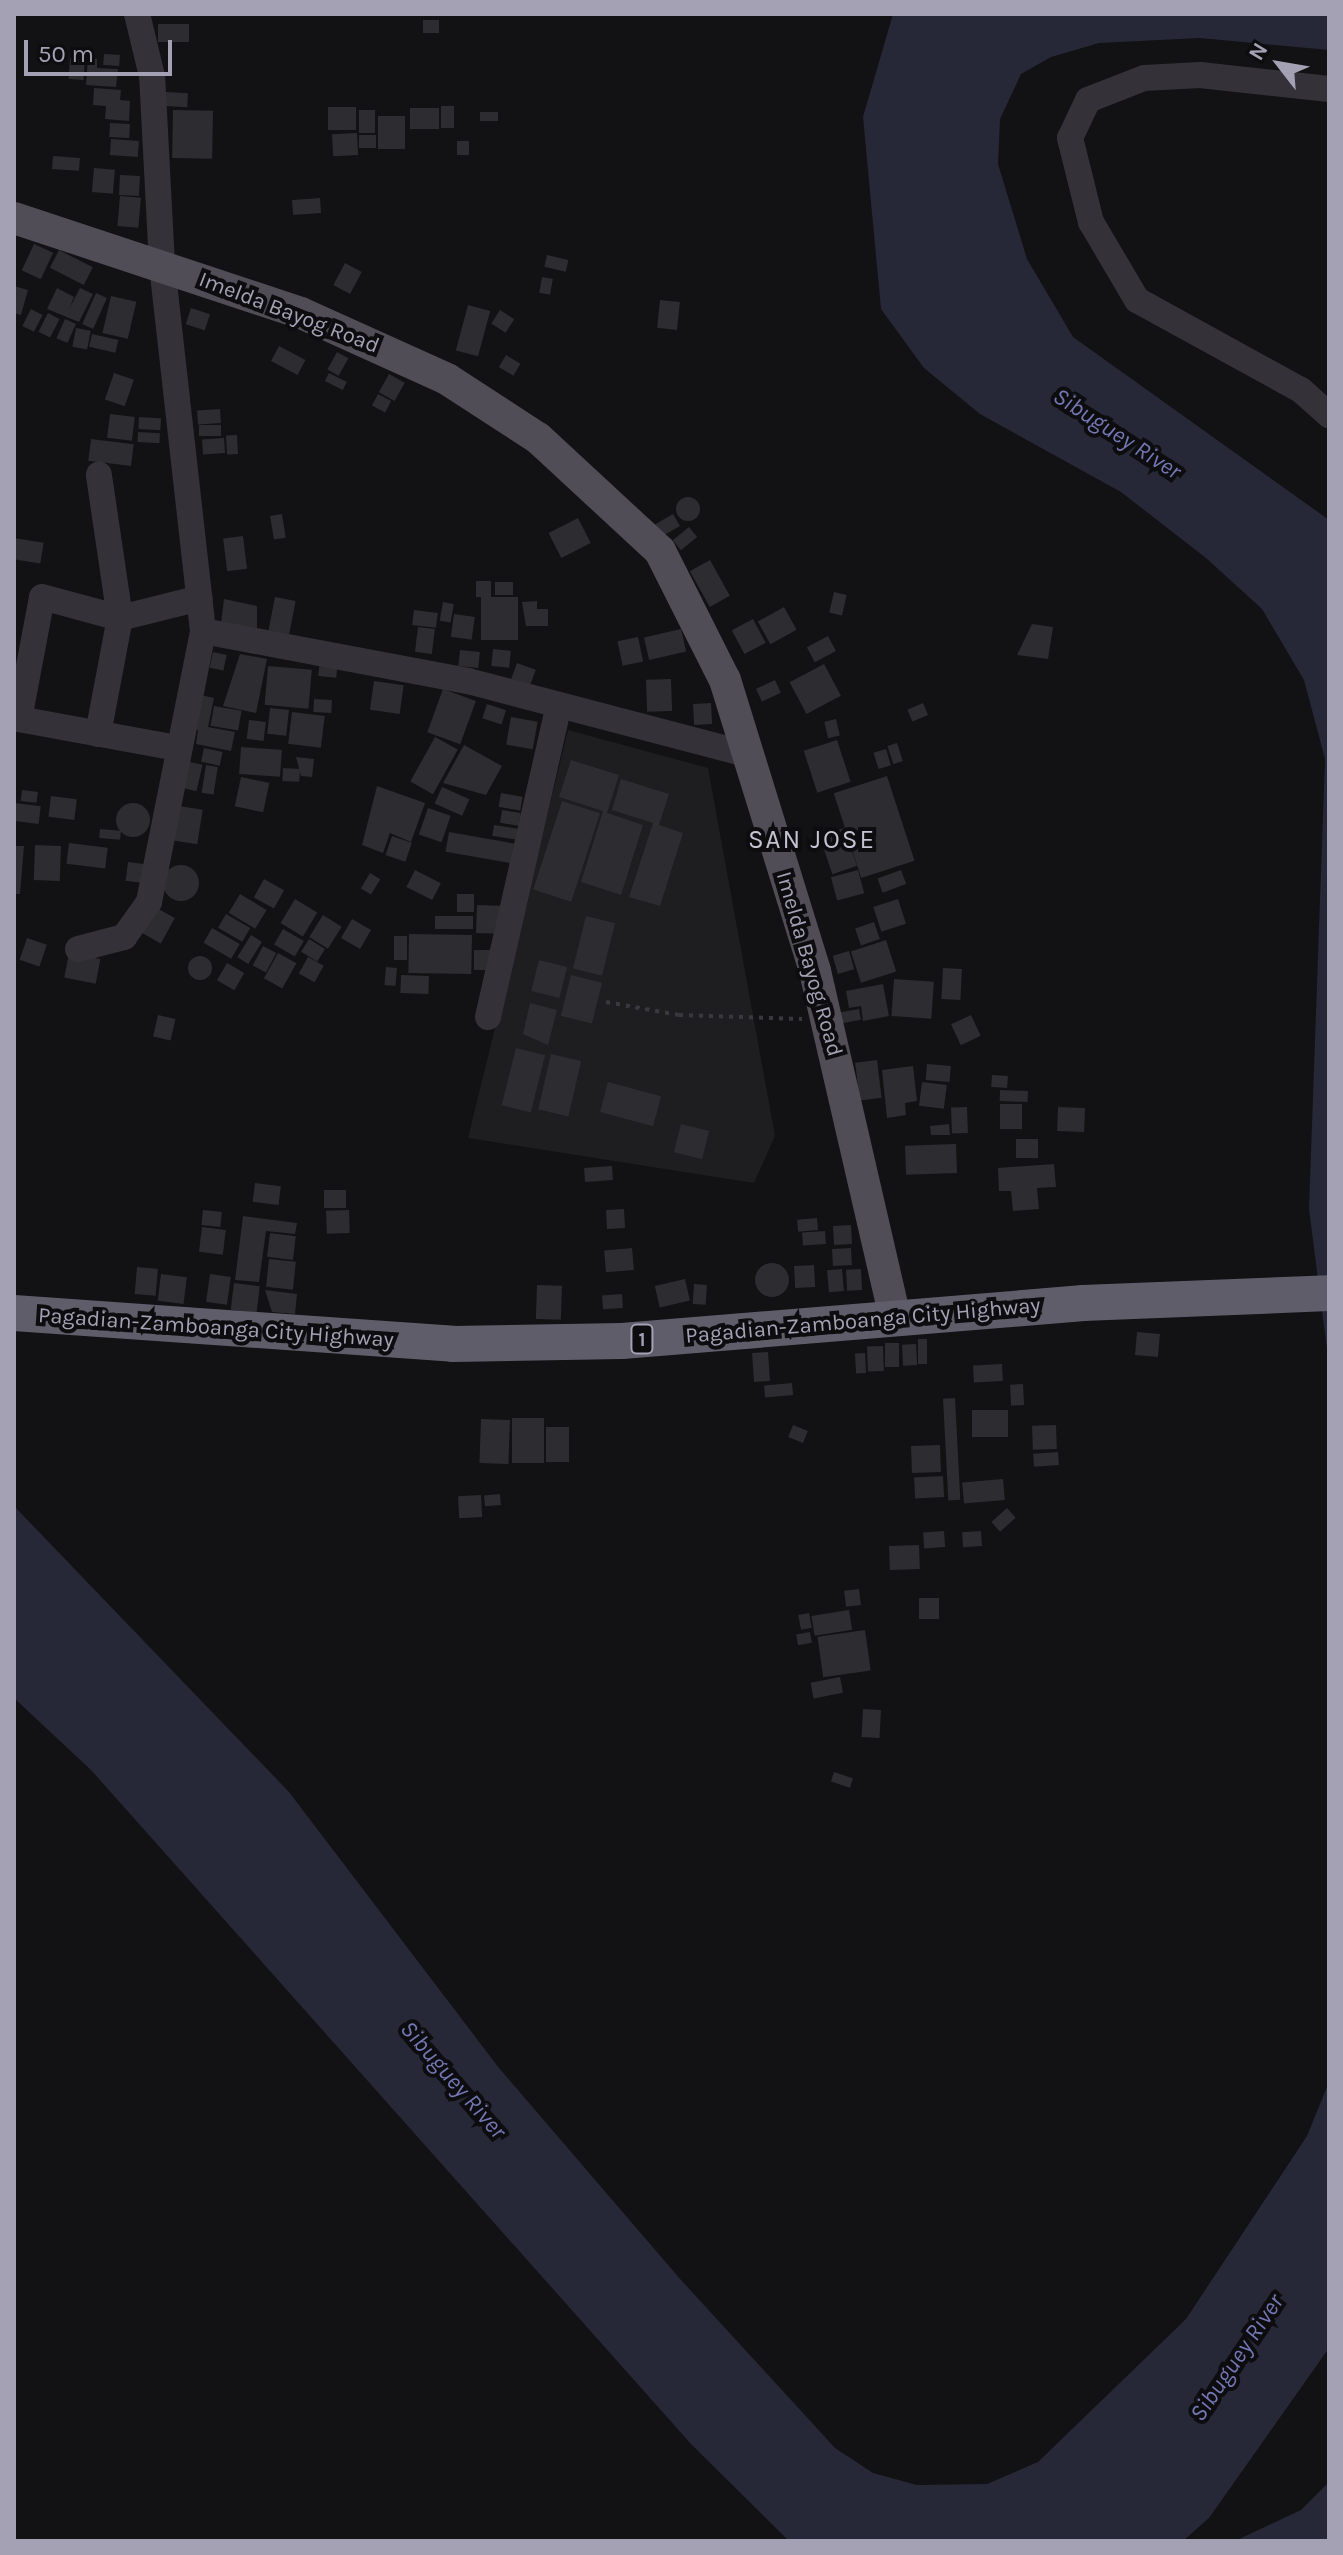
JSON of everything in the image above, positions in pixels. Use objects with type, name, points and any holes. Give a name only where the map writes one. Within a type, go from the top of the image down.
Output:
[{"type":"highway","name":"Pagadian-Zamboanga City Highway","points":[[14,1313],[453,1344],[622,1341],[895,1317],[1269,1293],[1329,1293]]},
{"type":"main road","name":"Imelda Bayog Road","points":[[14,218],[162,265],[333,326],[447,379],[511,418],[593,484],[674,572],[709,639],[827,1020],[895,1317]]},
{"type":"street","points":[[78,949],[124,937],[149,902],[177,748],[203,631],[162,265],[152,76],[137,14]]},
{"type":"street","points":[[1329,89],[1200,75],[1144,78],[1088,100],[1070,138],[1091,222],[1137,300],[1301,390],[1329,415]]},
{"type":"street","points":[[98,734],[120,618],[99,475]]},
{"type":"street","points":[[177,748],[19,719],[42,597],[120,618],[200,598]]},
{"type":"street","points":[[203,631],[468,681],[558,708],[747,754]]},
{"type":"street","points":[[488,1017],[558,708]]},
{"type":"path","points":[[606,1002],[679,1015],[827,1020]]},
{"type":"shaded area","points":[[568,730],[708,768],[775,1136],[754,1183],[468,1138]]},
{"type":"water","name":"Sibuguey River","points":[[893,14],[1329,14],[1329,50],[1200,38],[1099,43],[1051,57],[1021,74],[1000,119],[998,164],[1027,259],[1073,337],[1329,520],[1329,1365],[1309,1209],[1325,759],[1304,680],[1262,609],[1206,558],[1121,492],[980,414],[924,368],[881,309],[863,117]]},
{"type":"water","name":"Sibuguey River","points":[[14,1506],[289,1792],[499,2068],[681,2280],[835,2448],[873,2473],[917,2485],[987,2484],[1038,2462],[1186,2319],[1307,2136],[1329,2082],[1329,2348],[1209,2518],[1183,2541],[789,2541],[691,2444],[91,1770],[14,1698]]},
{"type":"water","points":[[1329,2482],[1329,2541],[1235,2541],[1301,2510]]},
{"type":"building","points":[[423,20],[439,20],[439,33],[423,33]]},
{"type":"building","points":[[158,24],[189,24],[189,42],[158,42]]},
{"type":"building","points":[[104,54],[120,55],[119,66],[103,65]]},
{"type":"building","points":[[70,58],[85,59],[83,80],[69,79]]},
{"type":"building","points":[[88,58],[97,59],[97,68],[118,69],[116,87],[86,85]]},
{"type":"building","points":[[94,88],[121,90],[120,100],[130,101],[129,121],[105,119],[106,106],[93,105]]},
{"type":"building","points":[[166,92],[188,93],[187,107],[165,106]]},
{"type":"building","points":[[441,106],[454,106],[454,128],[441,128]]},
{"type":"building","points":[[328,107],[356,107],[356,130],[328,130]]},
{"type":"building","points":[[410,108],[439,108],[439,129],[410,129]]},
{"type":"building","points":[[173,110],[213,111],[212,159],[172,158]]},
{"type":"building","points":[[359,110],[375,110],[375,133],[359,133]]},
{"type":"building","points":[[480,112],[498,112],[498,121],[480,121]]},
{"type":"building","points":[[378,116],[405,116],[405,149],[378,149]]},
{"type":"building","points":[[110,123],[130,124],[129,138],[109,137]]},
{"type":"building","points":[[357,133],[358,155],[333,156],[332,134]]},
{"type":"building","points":[[359,135],[376,135],[376,148],[359,148]]},
{"type":"building","points":[[111,139],[139,141],[138,157],[110,155]]},
{"type":"building","points":[[457,141],[469,141],[469,155],[457,155]]},
{"type":"building","points":[[53,156],[80,158],[79,171],[52,169]]},
{"type":"building","points":[[94,168],[115,170],[113,194],[92,192]]},
{"type":"building","points":[[120,175],[140,176],[139,196],[119,195]]},
{"type":"building","points":[[120,196],[141,198],[138,228],[117,226]]},
{"type":"building","points":[[320,198],[321,213],[293,215],[292,200]]},
{"type":"building","points":[[34,244],[53,253],[41,279],[22,270]]},
{"type":"building","points":[[59,250],[93,267],[84,285],[50,268]]},
{"type":"building","points":[[547,255],[568,260],[566,272],[544,267]]},
{"type":"building","points":[[345,263],[362,272],[350,294],[333,285]]},
{"type":"building","points":[[542,277],[553,279],[550,295],[539,293]]},
{"type":"building","points":[[14,286],[28,290],[21,315],[14,313]]},
{"type":"building","points":[[57,288],[74,297],[69,309],[80,288],[93,294],[79,322],[47,309]]},
{"type":"building","points":[[96,293],[107,298],[93,329],[82,324]]},
{"type":"building","points":[[111,296],[136,302],[128,339],[102,333]]},
{"type":"building","points":[[660,300],[680,302],[677,330],[657,328]]},
{"type":"building","points":[[468,305],[490,311],[478,356],[456,350]]},
{"type":"building","points":[[191,308],[210,314],[205,330],[186,324]]},
{"type":"building","points":[[31,309],[43,315],[34,332],[22,326]]},
{"type":"building","points":[[500,310],[514,319],[506,333],[491,323]]},
{"type":"building","points":[[48,313],[60,319],[50,338],[38,332]]},
{"type":"building","points":[[65,319],[76,324],[67,343],[56,338]]},
{"type":"building","points":[[76,328],[91,331],[87,350],[72,347]]},
{"type":"building","points":[[92,334],[118,340],[115,353],[89,347]]},
{"type":"building","points":[[279,346],[305,360],[298,375],[271,361]]},
{"type":"building","points":[[337,352],[348,358],[339,376],[327,369]]},
{"type":"building","points":[[506,355],[521,364],[513,376],[499,367]]},
{"type":"building","points":[[114,373],[134,380],[125,406],[105,399]]},
{"type":"building","points":[[329,373],[347,382],[343,390],[325,381]]},
{"type":"building","points":[[389,374],[405,383],[395,401],[379,392]]},
{"type":"building","points":[[378,394],[391,401],[385,413],[372,405]]},
{"type":"building","points":[[220,409],[221,423],[198,425],[197,411]]},
{"type":"building","points":[[110,414],[135,417],[132,441],[107,438]]},
{"type":"building","points":[[139,417],[161,418],[160,430],[138,429]]},
{"type":"building","points":[[199,425],[221,425],[221,436],[199,436]]},
{"type":"building","points":[[138,432],[160,433],[159,443],[137,442]]},
{"type":"building","points":[[237,435],[238,454],[227,455],[226,436]]},
{"type":"building","points":[[224,438],[225,453],[203,454],[202,440]]},
{"type":"building","points":[[91,439],[134,444],[131,466],[88,461]]},
{"type":"building","points":[[688,497],[696,501],[700,509],[696,517],[688,521],[680,517],[676,509],[680,501]]},
{"type":"building","points":[[282,514],[286,538],[274,540],[270,516]]},
{"type":"building","points":[[673,514],[680,526],[658,539],[651,526]]},
{"type":"building","points":[[578,518],[591,543],[561,558],[549,533]]},
{"type":"building","points":[[689,527],[697,537],[681,550],[673,540]]},
{"type":"building","points":[[243,536],[247,569],[227,571],[223,538]]},
{"type":"building","points":[[14,538],[44,543],[40,563],[14,559]]},
{"type":"building","points":[[710,560],[730,596],[710,607],[690,571]]},
{"type":"building","points":[[476,581],[491,581],[491,597],[476,597]]},
{"type":"building","points":[[495,582],[513,582],[513,595],[495,595]]},
{"type":"building","points":[[834,592],[847,595],[842,615],[829,612]]},
{"type":"building","points":[[275,597],[296,601],[289,636],[268,632]]},
{"type":"building","points":[[481,597],[518,597],[518,640],[481,640]]},
{"type":"building","points":[[224,599],[257,606],[257,632],[221,624]]},
{"type":"building","points":[[537,601],[537,609],[548,609],[548,626],[526,626],[522,602]]},
{"type":"building","points":[[443,602],[454,604],[451,623],[440,621]]},
{"type":"building","points":[[784,607],[797,630],[770,644],[758,622]]},
{"type":"building","points":[[414,610],[438,613],[436,628],[412,625]]},
{"type":"building","points":[[454,614],[475,617],[472,640],[451,637]]},
{"type":"building","points":[[753,619],[766,643],[744,654],[732,630]]},
{"type":"building","points":[[1032,624],[1053,627],[1048,659],[1017,655]]},
{"type":"building","points":[[418,627],[435,629],[432,654],[415,652]]},
{"type":"building","points":[[681,629],[686,651],[649,660],[644,638]]},
{"type":"building","points":[[828,636],[836,651],[815,662],[807,647]]},
{"type":"building","points":[[638,637],[643,661],[623,666],[617,641]]},
{"type":"building","points":[[493,649],[511,651],[509,668],[491,666]]},
{"type":"building","points":[[460,650],[480,652],[478,668],[458,666]]},
{"type":"building","points":[[213,652],[227,655],[223,671],[210,668]]},
{"type":"building","points":[[240,654],[267,659],[256,713],[223,706]]},
{"type":"building","points":[[320,659],[338,661],[336,678],[318,676]]},
{"type":"building","points":[[517,663],[536,670],[530,686],[511,679]]},
{"type":"building","points":[[824,664],[841,696],[806,714],[790,682]]},
{"type":"building","points":[[268,666],[312,670],[308,709],[265,705]]},
{"type":"building","points":[[671,679],[672,711],[647,712],[646,680]]},
{"type":"building","points":[[775,680],[781,693],[762,702],[756,689]]},
{"type":"building","points":[[374,681],[404,685],[400,714],[370,710]]},
{"type":"building","points":[[443,689],[476,701],[460,744],[427,732]]},
{"type":"building","points":[[192,693],[214,698],[208,727],[235,732],[231,751],[196,744],[198,730],[185,727]]},
{"type":"building","points":[[314,699],[332,700],[331,713],[313,712]]},
{"type":"building","points":[[711,703],[712,724],[694,725],[693,704]]},
{"type":"building","points":[[923,703],[928,715],[912,722],[907,710]]},
{"type":"building","points":[[487,704],[506,710],[501,724],[482,718]]},
{"type":"building","points":[[214,706],[242,711],[238,731],[211,726]]},
{"type":"building","points":[[270,708],[289,710],[286,736],[267,734]]},
{"type":"building","points":[[292,712],[325,716],[321,748],[288,744]]},
{"type":"building","points":[[511,717],[538,722],[533,749],[506,745]]},
{"type":"building","points":[[836,719],[840,736],[828,738],[824,722]]},
{"type":"building","points":[[249,720],[266,722],[264,741],[247,739]]},
{"type":"building","points":[[435,737],[458,750],[433,794],[410,782]]},
{"type":"building","points":[[837,740],[851,782],[817,793],[804,751]]},
{"type":"building","points":[[897,743],[903,761],[893,764],[887,746]]},
{"type":"building","points":[[464,745],[502,766],[486,795],[443,783]]},
{"type":"building","points":[[241,747],[282,750],[280,777],[239,774]]},
{"type":"building","points":[[204,748],[223,752],[220,766],[201,762]]},
{"type":"building","points":[[886,749],[891,765],[879,769],[874,753]]},
{"type":"building","points":[[296,757],[314,759],[312,777],[301,776]]},
{"type":"building","points":[[571,760],[619,775],[607,813],[643,825],[621,895],[581,882],[603,811],[559,797]]},
{"type":"building","points":[[186,761],[203,765],[196,791],[180,787]]},
{"type":"building","points":[[206,765],[218,767],[213,795],[202,793]]},
{"type":"building","points":[[283,768],[300,769],[299,782],[282,781]]},
{"type":"building","points":[[887,776],[915,861],[861,878],[834,793]]},
{"type":"building","points":[[241,777],[269,783],[263,812],[235,806]]},
{"type":"building","points":[[621,779],[669,794],[659,825],[683,833],[660,906],[629,897],[653,823],[612,810]]},
{"type":"building","points":[[377,786],[425,803],[411,842],[390,833],[383,853],[362,845]]},
{"type":"building","points":[[442,787],[469,799],[462,816],[435,803]]},
{"type":"building","points":[[22,790],[38,792],[37,803],[21,801]]},
{"type":"building","points":[[501,793],[523,797],[520,811],[499,807]]},
{"type":"building","points":[[51,796],[77,799],[74,820],[48,817]]},
{"type":"building","points":[[562,801],[600,813],[571,902],[533,889]]},
{"type":"building","points":[[15,803],[41,806],[39,824],[14,821]]},
{"type":"building","points":[[133,803],[145,808],[150,820],[145,832],[133,837],[121,832],[116,820],[121,808]]},
{"type":"building","points":[[179,806],[203,810],[197,844],[174,841]]},
{"type":"building","points":[[428,808],[451,816],[442,842],[419,834]]},
{"type":"building","points":[[502,810],[521,813],[519,826],[500,823]]},
{"type":"building","points":[[494,825],[518,829],[516,840],[492,836]]},
{"type":"building","points":[[844,828],[857,866],[832,874],[819,836]]},
{"type":"building","points":[[100,829],[121,831],[120,840],[99,838]]},
{"type":"building","points":[[449,832],[514,843],[511,863],[446,852]]},
{"type":"building","points":[[392,836],[412,843],[405,862],[385,855]]},
{"type":"building","points":[[69,843],[108,848],[105,869],[66,864]]},
{"type":"building","points":[[35,845],[61,846],[60,881],[34,880]]},
{"type":"building","points":[[14,846],[24,846],[20,894],[14,894]]},
{"type":"building","points":[[128,862],[144,864],[142,883],[126,881]]},
{"type":"building","points":[[181,865],[194,870],[199,883],[194,896],[181,901],[168,896],[163,883],[168,870]]},
{"type":"building","points":[[415,870],[441,883],[432,900],[406,887]]},
{"type":"building","points":[[858,870],[864,893],[837,900],[831,877]]},
{"type":"building","points":[[901,870],[906,884],[883,893],[878,879]]},
{"type":"building","points":[[370,873],[380,879],[371,895],[361,888]]},
{"type":"building","points":[[264,879],[284,890],[274,909],[254,897]]},
{"type":"building","points":[[240,894],[267,910],[255,929],[229,913]]},
{"type":"building","points":[[457,894],[474,894],[474,912],[457,912]]},
{"type":"building","points":[[295,899],[317,912],[303,936],[281,923]]},
{"type":"building","points":[[898,899],[906,924],[881,932],[873,907]]},
{"type":"building","points":[[477,905],[501,906],[500,934],[476,933]]},
{"type":"building","points":[[153,906],[175,918],[161,943],[139,931]]},
{"type":"building","points":[[226,914],[250,928],[242,942],[218,928]]},
{"type":"building","points":[[323,915],[342,927],[328,949],[309,937]]},
{"type":"building","points":[[435,916],[473,916],[473,929],[435,929]]},
{"type":"building","points":[[586,916],[615,923],[602,976],[573,968]]},
{"type":"building","points":[[352,919],[371,930],[360,949],[341,938]]},
{"type":"building","points":[[874,922],[880,939],[861,946],[855,929]]},
{"type":"building","points":[[212,928],[240,944],[231,959],[204,943]]},
{"type":"building","points":[[283,929],[304,941],[295,957],[274,945]]},
{"type":"building","points":[[409,934],[472,935],[471,974],[408,973]]},
{"type":"building","points":[[251,935],[262,942],[248,964],[237,957]]},
{"type":"building","points":[[394,936],[407,936],[407,960],[394,960]]},
{"type":"building","points":[[27,938],[47,945],[39,967],[20,960]]},
{"type":"building","points":[[309,939],[325,949],[317,962],[301,952]]},
{"type":"building","points":[[886,940],[896,971],[861,983],[851,951]]},
{"type":"building","points":[[263,946],[276,953],[266,972],[253,965]]},
{"type":"building","points":[[474,950],[491,950],[491,970],[474,970]]},
{"type":"building","points":[[849,951],[854,969],[838,974],[833,956]]},
{"type":"building","points":[[69,953],[100,959],[96,984],[64,978]]},
{"type":"building","points":[[278,953],[296,963],[282,989],[264,978]]},
{"type":"building","points":[[200,956],[211,963],[212,968],[205,979],[200,980],[189,973],[188,968],[195,957]]},
{"type":"building","points":[[308,957],[324,966],[315,982],[299,974]]},
{"type":"building","points":[[539,960],[567,967],[559,998],[531,991]]},
{"type":"building","points":[[227,963],[244,973],[234,990],[217,980]]},
{"type":"building","points":[[386,967],[397,968],[395,986],[384,985]]},
{"type":"building","points":[[943,968],[962,969],[960,1000],[941,999]]},
{"type":"building","points":[[401,975],[429,976],[428,994],[400,993]]},
{"type":"building","points":[[571,975],[602,983],[592,1023],[561,1016]]},
{"type":"building","points":[[894,979],[934,982],[931,1019],[891,1016]]},
{"type":"building","points":[[883,984],[889,1016],[863,1021],[861,1006],[849,1008],[846,991]]},
{"type":"building","points":[[530,1003],[557,1010],[548,1045],[523,1034]]},
{"type":"building","points":[[859,1009],[861,1020],[842,1023],[840,1012]]},
{"type":"building","points":[[158,1015],[176,1019],[171,1040],[153,1036]]},
{"type":"building","points":[[971,1015],[981,1036],[961,1045],[951,1024]]},
{"type":"building","points":[[516,1048],[545,1055],[531,1113],[502,1105]]},
{"type":"building","points":[[551,1054],[581,1061],[568,1117],[538,1110]]},
{"type":"building","points":[[877,1060],[882,1098],[860,1100],[855,1063]]},
{"type":"building","points":[[927,1064],[951,1066],[950,1082],[926,1080]]},
{"type":"building","points":[[913,1066],[917,1101],[905,1103],[906,1115],[887,1118],[882,1070]]},
{"type":"building","points":[[992,1075],[1008,1076],[1007,1088],[991,1087]]},
{"type":"building","points":[[608,1082],[661,1096],[653,1126],[600,1112]]},
{"type":"building","points":[[922,1082],[947,1085],[944,1109],[919,1106]]},
{"type":"building","points":[[1000,1090],[1028,1091],[1028,1102],[1000,1101]]},
{"type":"building","points":[[1000,1104],[1022,1104],[1022,1129],[1000,1129]]},
{"type":"building","points":[[967,1107],[968,1133],[952,1134],[951,1108]]},
{"type":"building","points":[[1058,1107],[1085,1108],[1084,1132],[1057,1131]]},
{"type":"building","points":[[681,1124],[709,1131],[702,1159],[674,1152]]},
{"type":"building","points":[[949,1124],[950,1135],[931,1135],[930,1126]]},
{"type":"building","points":[[1016,1139],[1038,1139],[1038,1158],[1016,1158]]},
{"type":"building","points":[[956,1144],[957,1173],[906,1175],[905,1146]]},
{"type":"building","points":[[1054,1164],[1056,1187],[1037,1188],[1039,1209],[1013,1211],[1011,1191],[999,1191],[998,1168]]},
{"type":"building","points":[[612,1166],[613,1180],[585,1182],[584,1168]]},
{"type":"building","points":[[255,1183],[281,1186],[278,1205],[253,1202]]},
{"type":"building","points":[[324,1190],[346,1190],[346,1208],[324,1208]]},
{"type":"building","points":[[624,1209],[625,1228],[607,1229],[606,1210]]},
{"type":"building","points":[[203,1210],[222,1212],[220,1227],[201,1225]]},
{"type":"building","points":[[349,1210],[350,1233],[327,1234],[326,1211]]},
{"type":"building","points":[[243,1216],[297,1223],[295,1234],[266,1231],[259,1282],[235,1280]]},
{"type":"building","points":[[817,1218],[818,1230],[798,1232],[797,1220]]},
{"type":"building","points":[[851,1225],[852,1244],[834,1245],[833,1226]]},
{"type":"building","points":[[202,1227],[226,1230],[223,1255],[199,1252]]},
{"type":"building","points":[[825,1231],[826,1244],[803,1246],[802,1233]]},
{"type":"building","points":[[270,1233],[296,1236],[293,1260],[267,1257]]},
{"type":"building","points":[[632,1248],[634,1270],[606,1272],[604,1250]]},
{"type":"building","points":[[851,1248],[852,1265],[833,1266],[832,1249]]},
{"type":"building","points":[[269,1259],[296,1262],[293,1290],[266,1287]]},
{"type":"building","points":[[772,1263],[784,1268],[789,1280],[784,1292],[772,1297],[760,1292],[755,1280],[760,1268]]},
{"type":"building","points":[[814,1265],[815,1287],[795,1288],[794,1266]]},
{"type":"building","points":[[137,1267],[158,1269],[156,1296],[135,1294]]},
{"type":"building","points":[[842,1269],[844,1291],[829,1292],[827,1270]]},
{"type":"building","points":[[861,1269],[862,1290],[847,1291],[846,1270]]},
{"type":"building","points":[[161,1274],[187,1277],[184,1304],[158,1301]]},
{"type":"building","points":[[210,1274],[231,1277],[227,1305],[206,1302]]},
{"type":"building","points":[[685,1279],[690,1300],[660,1307],[655,1286]]},
{"type":"building","points":[[234,1283],[260,1286],[257,1313],[231,1310]]},
{"type":"building","points":[[694,1284],[707,1285],[706,1305],[693,1304]]},
{"type":"building","points":[[537,1285],[562,1286],[561,1320],[536,1319]]},
{"type":"building","points":[[265,1290],[297,1294],[295,1314],[272,1312]]},
{"type":"building","points":[[622,1294],[623,1308],[603,1309],[602,1295]]},
{"type":"building","points":[[1137,1332],[1160,1334],[1158,1357],[1135,1355]]},
{"type":"building","points":[[918,1339],[927,1339],[927,1364],[918,1364]]},
{"type":"building","points":[[885,1343],[899,1343],[899,1367],[885,1367]]},
{"type":"building","points":[[916,1344],[917,1365],[903,1366],[902,1345]]},
{"type":"building","points":[[883,1346],[884,1371],[868,1372],[867,1347]]},
{"type":"building","points":[[768,1352],[770,1381],[754,1382],[752,1353]]},
{"type":"building","points":[[865,1353],[866,1373],[856,1373],[855,1354]]},
{"type":"building","points":[[1002,1364],[1003,1381],[974,1382],[973,1366]]},
{"type":"building","points":[[792,1383],[793,1395],[765,1397],[764,1385]]},
{"type":"building","points":[[1023,1384],[1024,1405],[1011,1406],[1010,1385]]},
{"type":"building","points":[[955,1398],[960,1500],[948,1500],[943,1399]]},
{"type":"building","points":[[972,1410],[1008,1410],[1008,1437],[972,1437]]},
{"type":"building","points":[[512,1418],[544,1418],[544,1463],[512,1463]]},
{"type":"building","points":[[481,1419],[510,1420],[508,1464],[479,1463]]},
{"type":"building","points":[[793,1425],[808,1431],[803,1443],[788,1437]]},
{"type":"building","points":[[1056,1425],[1057,1449],[1033,1450],[1032,1426]]},
{"type":"building","points":[[546,1427],[569,1427],[569,1462],[546,1462]]},
{"type":"building","points":[[940,1445],[941,1472],[912,1473],[911,1446]]},
{"type":"building","points":[[1058,1452],[1059,1465],[1034,1467],[1033,1454]]},
{"type":"building","points":[[943,1476],[944,1497],[915,1498],[914,1478]]},
{"type":"building","points":[[1003,1479],[1005,1500],[964,1503],[962,1483]]},
{"type":"building","points":[[500,1494],[501,1505],[485,1506],[484,1495]]},
{"type":"building","points":[[481,1495],[482,1517],[459,1518],[458,1496]]},
{"type":"building","points":[[1007,1508],[1016,1518],[1000,1532],[991,1522]]},
{"type":"building","points":[[944,1531],[945,1547],[924,1548],[923,1532]]},
{"type":"building","points":[[981,1531],[982,1546],[963,1547],[962,1532]]},
{"type":"building","points":[[919,1545],[920,1569],[890,1570],[889,1546]]},
{"type":"building","points":[[859,1589],[861,1605],[846,1607],[844,1591]]},
{"type":"building","points":[[919,1598],[939,1598],[939,1619],[919,1619]]},
{"type":"building","points":[[849,1610],[852,1630],[815,1636],[811,1616]]},
{"type":"building","points":[[809,1613],[812,1628],[801,1630],[798,1615]]},
{"type":"building","points":[[865,1630],[871,1671],[823,1677],[817,1637]]},
{"type":"building","points":[[810,1632],[812,1643],[798,1645],[796,1634]]},
{"type":"building","points":[[840,1677],[843,1693],[814,1698],[811,1683]]},
{"type":"building","points":[[863,1709],[881,1710],[880,1738],[862,1737]]},
{"type":"building","points":[[834,1772],[853,1778],[850,1788],[831,1782]]},
{"type":"district","name":"SAN JOSE","points":[[812,840]]}]
